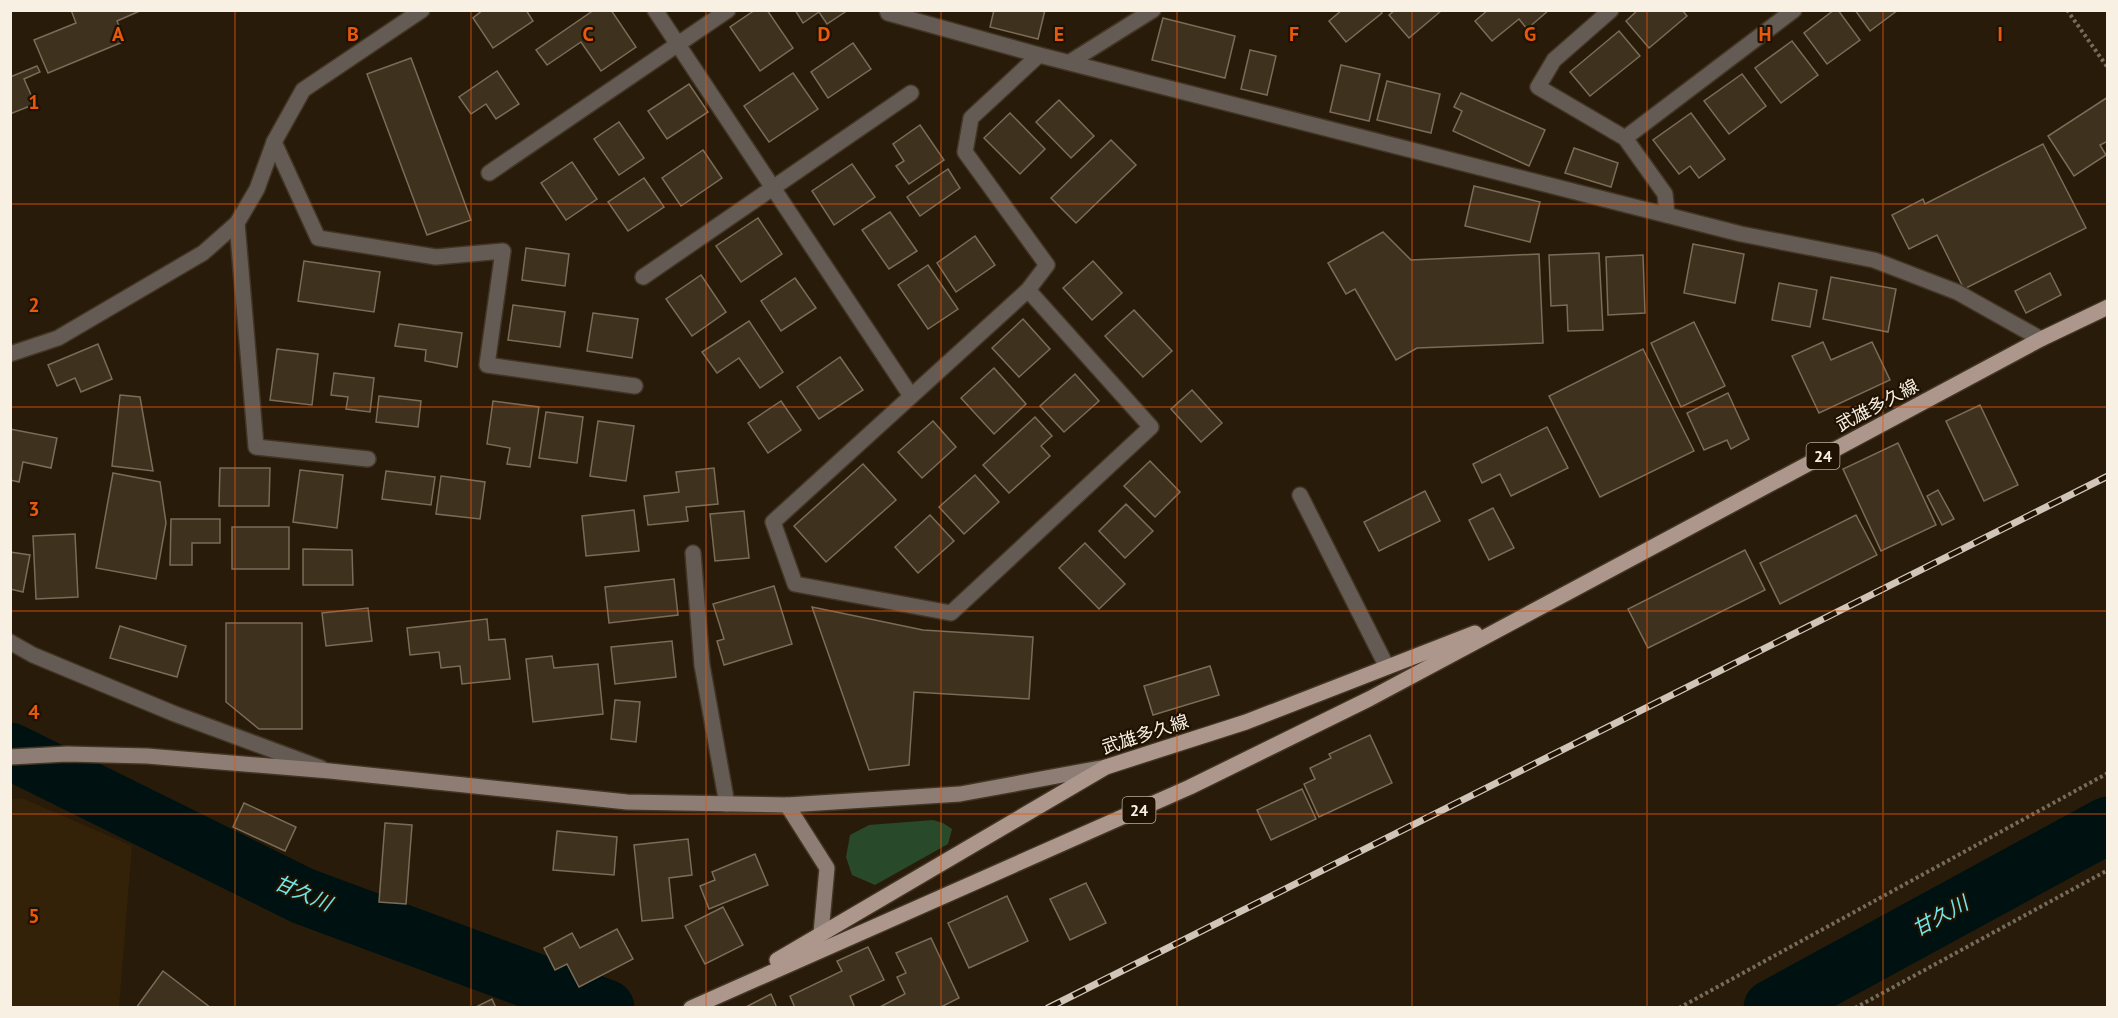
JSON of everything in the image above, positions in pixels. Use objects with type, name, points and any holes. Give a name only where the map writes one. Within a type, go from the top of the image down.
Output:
[{"type":"main road","name":"武雄多久線","points":[[691,1008],[1190,787],[1369,699],[2042,339],[2108,307]]},
{"type":"main road","name":"武雄多久線","points":[[728,990],[821,933],[1106,767],[1246,722],[1539,608]]},
{"type":"street","points":[[10,354],[58,338],[203,253],[237,223],[257,189],[274,142],[303,90],[405,16],[422,10]]},
{"type":"street","points":[[655,10],[911,396]]},
{"type":"street","points":[[489,173],[728,10]]},
{"type":"street","points":[[887,10],[888,13],[1039,56],[1070,62],[1741,234],[1874,260],[1957,292],[2042,339]]},
{"type":"street","points":[[1070,62],[1153,10]]},
{"type":"street","points":[[1611,10],[1554,60],[1538,87],[1625,138],[1665,195],[1667,215]]},
{"type":"street","points":[[1625,138],[1794,10]]},
{"type":"street","points":[[1028,290],[1151,427],[951,614],[795,584],[773,522],[1028,290],[1047,265],[965,152],[971,118],[1039,56]]},
{"type":"street","points":[[643,277],[911,93]]},
{"type":"street","points":[[274,142],[318,238],[436,256],[503,251],[487,365],[635,386]]},
{"type":"street","points":[[237,223],[256,447],[368,459]]},
{"type":"street","points":[[1300,495],[1388,667]]},
{"type":"street","points":[[693,553],[702,665],[727,804]]},
{"type":"street","points":[[10,642],[33,655],[175,714],[330,771]]},
{"type":"street","points":[[10,757],[67,754],[147,756],[330,771],[627,802],[787,805],[960,795],[1106,767]]},
{"type":"street","points":[[787,805],[827,868],[821,933]]},
{"type":"path","points":[[2067,10],[2108,68]]},
{"type":"path","points":[[1679,1008],[2108,773]]},
{"type":"path","points":[[1855,1008],[2108,870]]},
{"type":"shaded area","points":[[22,798],[132,846],[119,1007],[11,1007],[11,799]]},
{"type":"green space","points":[[933,820],[952,829],[948,844],[875,885],[852,875],[846,857],[850,835],[869,825]]},
{"type":"building","points":[[71,10],[142,10],[117,21],[125,41],[48,73],[34,40],[76,23]]},
{"type":"building","points":[[483,10],[526,10],[533,21],[493,48],[473,18]]},
{"type":"building","points":[[594,10],[611,10],[636,47],[601,71],[581,42],[547,65],[536,50]]},
{"type":"building","points":[[755,10],[767,10],[793,48],[760,71],[730,27]]},
{"type":"building","points":[[795,10],[848,10],[827,24],[819,12],[803,23]]},
{"type":"building","points":[[994,10],[1045,10],[1038,39],[990,27]]},
{"type":"building","points":[[1342,10],[1380,10],[1382,13],[1346,42],[1329,21]]},
{"type":"building","points":[[1395,10],[1441,11],[1409,38],[1389,15]]},
{"type":"building","points":[[1488,10],[1549,10],[1527,29],[1519,19],[1492,41],[1475,21]]},
{"type":"building","points":[[1638,10],[1682,10],[1687,16],[1649,48],[1626,21]]},
{"type":"building","points":[[1834,10],[1838,10],[1860,40],[1827,64],[1804,33]]},
{"type":"building","points":[[1855,10],[1898,10],[1870,31]]},
{"type":"building","points":[[1163,18],[1235,36],[1225,78],[1152,60]]},
{"type":"building","points":[[1619,31],[1640,56],[1590,96],[1570,72]]},
{"type":"building","points":[[1792,41],[1818,75],[1781,103],[1755,68]]},
{"type":"building","points":[[853,43],[871,69],[828,98],[811,72]]},
{"type":"building","points":[[1250,50],[1276,56],[1267,95],[1241,89]]},
{"type":"building","points":[[411,58],[471,220],[427,235],[367,74]]},
{"type":"building","points":[[1341,65],[1380,74],[1369,121],[1330,112]]},
{"type":"building","points":[[37,66],[40,72],[24,79],[35,104],[10,114],[10,77]]},
{"type":"building","points":[[497,71],[519,104],[496,119],[486,104],[471,114],[459,97]]},
{"type":"building","points":[[793,73],[818,109],[769,142],[744,106]]},
{"type":"building","points":[[1742,74],[1766,106],[1729,134],[1704,101]]},
{"type":"building","points":[[1387,81],[1440,94],[1431,133],[1377,120]]},
{"type":"building","points":[[689,84],[708,112],[667,139],[648,111]]},
{"type":"building","points":[[1461,93],[1545,130],[1529,166],[1453,131],[1462,111],[1454,107]]},
{"type":"building","points":[[2108,97],[2108,141],[2100,145],[2106,155],[2074,176],[2048,136]]},
{"type":"building","points":[[1059,100],[1094,136],[1071,158],[1036,122]]},
{"type":"building","points":[[1010,113],[1045,149],[1020,174],[984,138]]},
{"type":"building","points":[[1691,113],[1725,159],[1699,178],[1690,166],[1679,174],[1653,140]]},
{"type":"building","points":[[619,122],[644,158],[619,175],[594,139]]},
{"type":"building","points":[[920,125],[944,160],[909,184],[896,166],[904,161],[893,144]]},
{"type":"building","points":[[1111,140],[1136,165],[1076,223],[1051,198]]},
{"type":"building","points":[[2043,144],[2086,228],[1964,289],[1937,235],[1909,249],[1892,215],[1923,199],[1925,204]]},
{"type":"building","points":[[1574,148],[1618,163],[1611,187],[1565,173]]},
{"type":"building","points":[[703,150],[722,178],[681,206],[662,178]]},
{"type":"building","points":[[572,162],[597,199],[566,220],[541,183]]},
{"type":"building","points":[[852,164],[875,197],[834,225],[812,191]]},
{"type":"building","points":[[948,169],[960,188],[920,216],[907,197]]},
{"type":"building","points":[[644,178],[664,207],[628,231],[608,202]]},
{"type":"building","points":[[1474,186],[1540,202],[1530,242],[1465,226]]},
{"type":"building","points":[[890,212],[917,251],[889,269],[862,230]]},
{"type":"building","points":[[758,218],[782,254],[741,282],[716,246]]},
{"type":"building","points":[[1383,232],[1411,260],[1539,254],[1543,343],[1417,348],[1396,360],[1355,289],[1346,294],[1328,263]]},
{"type":"building","points":[[975,236],[995,265],[956,292],[937,263]]},
{"type":"building","points":[[1693,244],[1744,254],[1735,303],[1684,293]]},
{"type":"building","points":[[526,248],[569,254],[565,286],[522,280]]},
{"type":"building","points":[[1599,253],[1603,330],[1568,331],[1567,305],[1551,306],[1549,255]]},
{"type":"building","points":[[1643,255],[1645,313],[1608,315],[1606,257]]},
{"type":"building","points":[[304,261],[380,272],[374,312],[298,301]]},
{"type":"building","points":[[1093,261],[1122,293],[1092,320],[1063,288]]},
{"type":"building","points":[[928,265],[958,309],[928,329],[898,285]]},
{"type":"building","points":[[2050,273],[2061,295],[2026,313],[2015,291]]},
{"type":"building","points":[[701,275],[726,312],[692,336],[666,299]]},
{"type":"building","points":[[1831,277],[1896,289],[1888,332],[1823,319]]},
{"type":"building","points":[[795,278],[816,308],[781,331],[761,301]]},
{"type":"building","points":[[1779,283],[1817,290],[1810,327],[1772,320]]},
{"type":"building","points":[[513,305],[565,312],[560,347],[508,340]]},
{"type":"building","points":[[1134,310],[1172,351],[1143,377],[1105,336]]},
{"type":"building","points":[[593,313],[638,319],[632,358],[587,351]]},
{"type":"building","points":[[1023,319],[1050,349],[1019,377],[992,348]]},
{"type":"building","points":[[749,321],[783,372],[760,388],[739,358],[717,373],[702,352]]},
{"type":"building","points":[[1694,322],[1725,386],[1681,407],[1651,343]]},
{"type":"building","points":[[399,324],[462,333],[457,367],[425,361],[426,350],[395,346]]},
{"type":"building","points":[[1823,342],[1831,360],[1872,342],[1890,380],[1819,413],[1792,356]]},
{"type":"building","points":[[98,344],[112,379],[81,392],[75,378],[57,386],[48,365]]},
{"type":"building","points":[[277,349],[318,354],[312,405],[270,400]]},
{"type":"building","points":[[1643,349],[1694,451],[1600,497],[1549,396]]},
{"type":"building","points":[[840,357],[863,390],[819,419],[797,387]]},
{"type":"building","points":[[994,368],[1026,404],[994,434],[961,398]]},
{"type":"building","points":[[334,373],[374,378],[370,412],[346,409],[348,397],[331,395]]},
{"type":"building","points":[[1075,374],[1099,401],[1064,432],[1040,406]]},
{"type":"building","points":[[1192,390],[1222,423],[1201,442],[1171,409]]},
{"type":"building","points":[[1728,393],[1749,439],[1731,449],[1727,440],[1704,450],[1687,413]]},
{"type":"building","points":[[120,395],[140,397],[153,471],[112,466]]},
{"type":"building","points":[[379,396],[421,401],[418,427],[376,422]]},
{"type":"building","points":[[493,401],[539,407],[530,467],[507,464],[510,448],[487,444]]},
{"type":"building","points":[[781,401],[801,430],[768,453],[748,423]]},
{"type":"building","points":[[1980,405],[2018,485],[1984,501],[1946,421]]},
{"type":"building","points":[[546,412],[583,417],[577,463],[539,458]]},
{"type":"building","points":[[1035,417],[1052,436],[1041,446],[1050,456],[1009,493],[983,465]]},
{"type":"building","points":[[598,421],[634,426],[626,481],[590,476]]},
{"type":"building","points":[[933,421],[956,447],[922,478],[898,452]]},
{"type":"building","points":[[1547,427],[1568,468],[1511,496],[1500,474],[1482,483],[1473,464]]},
{"type":"building","points":[[10,429],[57,438],[51,468],[23,462],[19,482],[10,480]]},
{"type":"building","points":[[1898,443],[1936,525],[1881,551],[1843,469]]},
{"type":"building","points":[[1150,461],[1180,492],[1155,517],[1124,486]]},
{"type":"building","points":[[863,464],[896,500],[826,562],[794,526]]},
{"type":"building","points":[[220,468],[270,468],[269,506],[219,506]]},
{"type":"building","points":[[714,468],[718,504],[686,507],[688,521],[648,525],[644,496],[679,492],[676,472]]},
{"type":"building","points":[[300,470],[343,475],[337,528],[293,522]]},
{"type":"building","points":[[386,471],[435,477],[431,505],[382,499]]},
{"type":"building","points":[[113,473],[160,482],[166,523],[156,579],[96,568]]},
{"type":"building","points":[[975,475],[999,502],[964,534],[939,507]]},
{"type":"building","points":[[441,476],[485,482],[480,519],[436,514]]},
{"type":"building","points":[[1938,490],[1954,519],[1942,525],[1927,496]]},
{"type":"building","points":[[1425,491],[1440,521],[1379,551],[1364,522]]},
{"type":"building","points":[[1126,504],[1153,531],[1125,558],[1099,531]]},
{"type":"building","points":[[1493,508],[1514,548],[1489,560],[1469,520]]},
{"type":"building","points":[[634,510],[639,551],[586,556],[582,516]]},
{"type":"building","points":[[744,511],[749,558],[715,561],[710,514]]},
{"type":"building","points":[[930,515],[954,541],[918,573],[895,547]]},
{"type":"building","points":[[1856,515],[1877,555],[1780,604],[1760,563]]},
{"type":"building","points":[[171,519],[220,519],[220,543],[192,543],[192,565],[170,565]]},
{"type":"building","points":[[232,527],[289,527],[289,569],[232,569]]},
{"type":"building","points":[[75,534],[78,597],[36,599],[33,536]]},
{"type":"building","points":[[1085,543],[1125,584],[1099,609],[1059,568]]},
{"type":"building","points":[[303,549],[352,550],[353,585],[303,585]]},
{"type":"building","points":[[1745,550],[1765,590],[1648,648],[1628,609]]},
{"type":"building","points":[[10,552],[30,555],[23,592],[10,589]]},
{"type":"building","points":[[674,579],[678,615],[609,623],[605,587]]},
{"type":"building","points":[[774,586],[792,644],[724,665],[717,641],[724,639],[713,604]]},
{"type":"building","points":[[812,607],[923,630],[1033,637],[1029,699],[914,692],[909,765],[869,770]]},
{"type":"building","points":[[368,608],[372,641],[326,646],[322,613]]},
{"type":"building","points":[[487,619],[489,640],[505,639],[510,679],[462,684],[460,666],[441,668],[439,652],[410,655],[407,628]]},
{"type":"building","points":[[226,623],[302,623],[302,729],[259,729],[226,702]]},
{"type":"building","points":[[120,626],[186,646],[177,677],[110,658]]},
{"type":"building","points":[[672,641],[676,677],[615,684],[611,647]]},
{"type":"building","points":[[552,656],[554,668],[598,664],[603,714],[533,722],[526,659]]},
{"type":"building","points":[[1210,666],[1219,695],[1153,715],[1144,686]]},
{"type":"building","points":[[615,700],[640,702],[636,742],[611,739]]},
{"type":"building","points":[[1370,735],[1392,783],[1319,817],[1304,784],[1315,779],[1310,768],[1331,758],[1329,754]]},
{"type":"building","points":[[1302,789],[1316,819],[1271,840],[1257,810]]},
{"type":"building","points":[[244,803],[296,827],[285,851],[233,827]]},
{"type":"building","points":[[385,823],[412,825],[406,904],[379,902]]},
{"type":"building","points":[[557,831],[617,837],[614,875],[553,870]]},
{"type":"building","points":[[688,839],[692,875],[669,878],[673,918],[642,921],[634,845]]},
{"type":"building","points":[[755,854],[768,885],[709,909],[700,886],[715,880],[712,872]]},
{"type":"building","points":[[1086,883],[1106,923],[1070,940],[1050,899]]},
{"type":"building","points":[[1007,896],[1028,941],[969,968],[948,923]]},
{"type":"building","points":[[723,907],[743,945],[705,964],[685,926]]},
{"type":"building","points":[[617,929],[633,959],[579,987],[567,964],[555,970],[544,948],[572,933],[580,948]]},
{"type":"building","points":[[931,938],[959,998],[939,1008],[878,1008],[905,994],[897,977],[906,973],[896,953]]},
{"type":"building","points":[[868,947],[884,980],[850,996],[855,1008],[795,1008],[790,996],[842,971],[837,961]]},
{"type":"building","points":[[163,971],[211,1008],[136,1008]]},
{"type":"building","points":[[771,994],[777,1008],[744,1008]]},
{"type":"building","points":[[492,999],[496,1008],[474,1008]]},
{"type":"waterway","name":"甘久川","points":[[10,751],[303,896],[606,1008]]},
{"type":"waterway","name":"甘久川","points":[[1772,1008],[2108,825]]},
{"type":"railway","points":[[1048,1008],[2108,476]]}]
